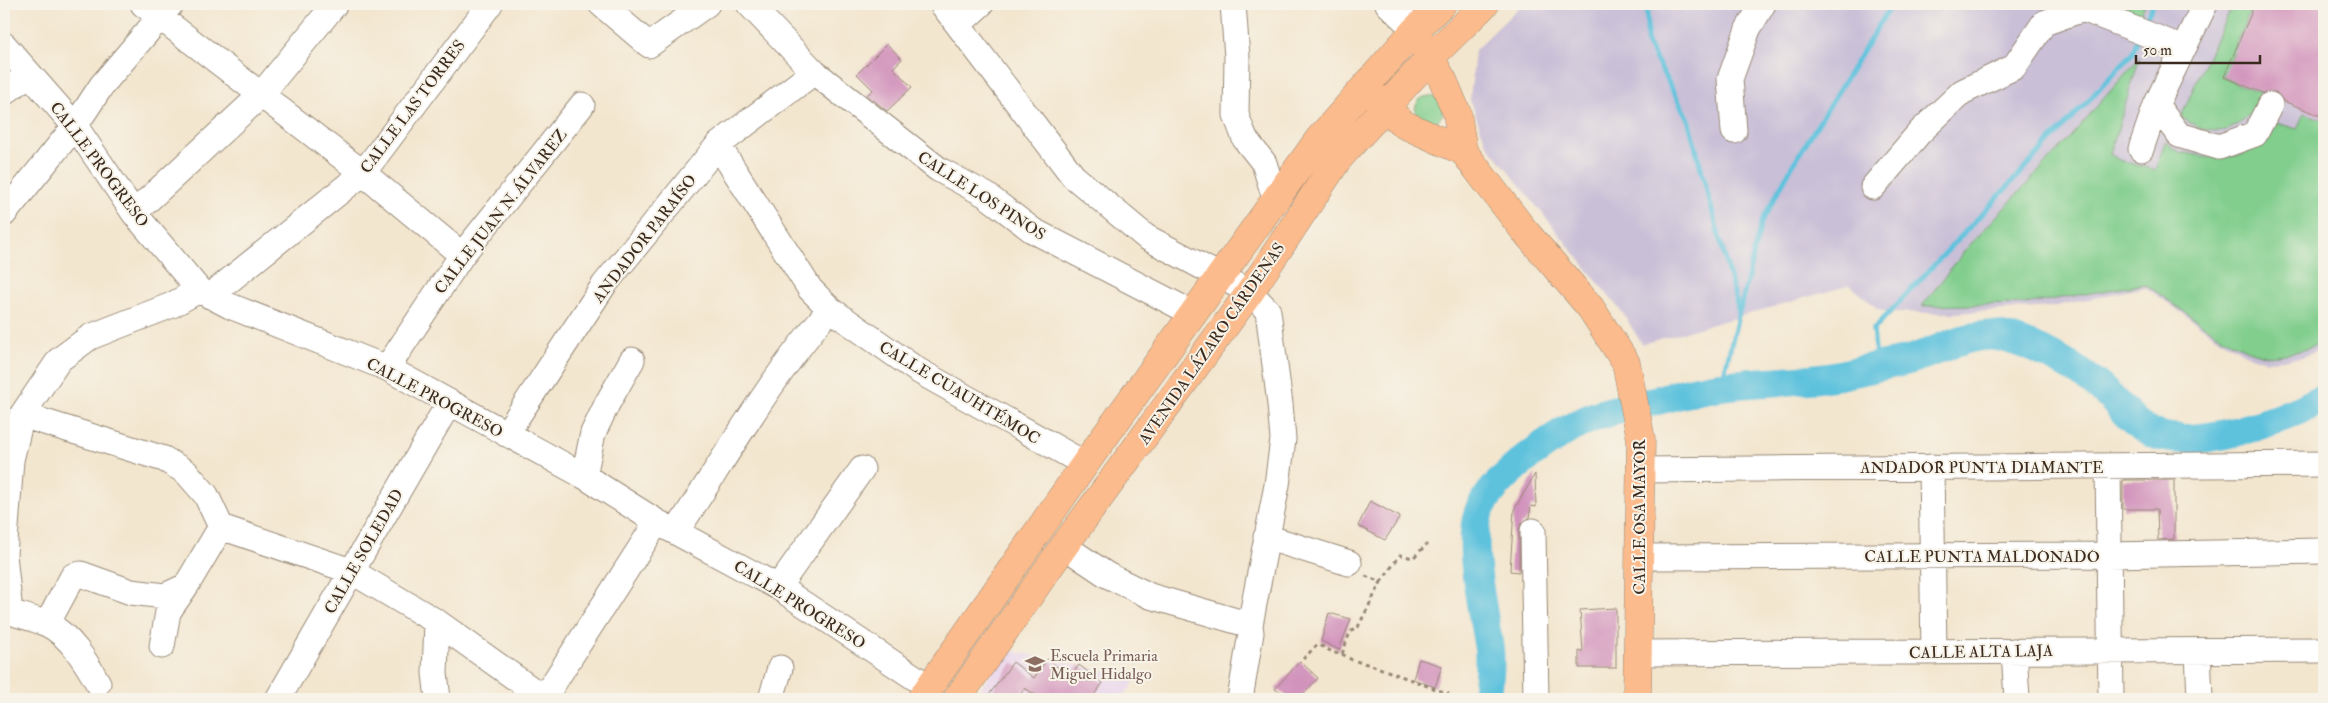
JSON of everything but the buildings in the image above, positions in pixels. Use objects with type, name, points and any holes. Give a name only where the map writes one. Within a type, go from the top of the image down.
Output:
[{"type":"main road","name":"AVENIDA LÁZARO CÁRDENAS","points":[[925,693],[1084,464],[1319,139],[1415,30],[1442,4]]},
{"type":"main road","name":"AVENIDA LÁZARO CÁRDENAS","points":[[957,699],[1064,546],[1250,292],[1338,159],[1430,58],[1485,4]]},
{"type":"main road","name":"CALLE OSA MAYOR","points":[[1415,30],[1443,80],[1457,114],[1463,151],[1523,230],[1590,307],[1626,363],[1641,439],[1637,699]]},
{"type":"main road","name":"CALLE OSA MAYOR","points":[[1365,87],[1403,124],[1463,151]]},
{"type":"street","points":[[134,213],[260,96],[335,4]]},
{"type":"street","name":"CALLE LAS TORRES","points":[[22,415],[59,360],[90,337],[204,293],[362,174],[490,4]]},
{"type":"street","points":[[601,4],[649,45],[707,4]]},
{"type":"street","name":"CALLE LOS PINOS","points":[[749,4],[814,72],[938,170],[986,195],[1032,230],[1194,314]]},
{"type":"street","points":[[942,4],[1073,176],[1146,237],[1220,278],[1250,292],[1268,311],[1280,404],[1282,439],[1277,485],[1250,625],[1251,632],[1240,699]]},
{"type":"street","points":[[958,24],[981,4]]},
{"type":"street","points":[[1233,4],[1237,57],[1236,116],[1245,139],[1264,163],[1275,198]]},
{"type":"street","points":[[1388,4],[1415,30]]},
{"type":"street","points":[[1734,130],[1730,80],[1748,29],[1763,4]]},
{"type":"street","points":[[2141,149],[2156,104],[2205,4]]},
{"type":"street","points":[[4,214],[75,126],[102,85],[158,8],[260,96],[462,254]]},
{"type":"street","points":[[1873,187],[1920,132],[1962,92],[2014,67],[2044,23],[2083,9],[2183,48]]},
{"type":"street","name":"CALLE PROGRESO","points":[[4,45],[75,126],[134,213],[204,293],[230,306],[387,368],[584,476],[666,527],[778,587],[925,693]]},
{"type":"street","name":"ANDADOR PARAÍSO","points":[[506,434],[604,285],[718,145],[814,72]]},
{"type":"street","points":[[4,93],[29,74]]},
{"type":"street","points":[[2156,104],[2179,135],[2219,147],[2255,134],[2270,105]]},
{"type":"street","name":"CALLE JUAN N. ÁLVAREZ","points":[[387,368],[462,254],[582,106]]},
{"type":"street","name":"CALLE CUAUHTÉMOC","points":[[718,145],[810,288],[830,309],[917,370],[1084,464]]},
{"type":"street","points":[[98,683],[85,660],[60,632],[47,624],[7,612],[4,555],[11,460],[22,415],[164,459],[186,472],[206,495],[221,527],[351,571],[437,622],[544,699],[666,527],[800,345],[830,309]]},
{"type":"street","points":[[584,476],[593,433],[632,360]]},
{"type":"street","name":"CALLE SOLEDAD","points":[[278,699],[449,403]]},
{"type":"street","name":"ANDADOR PUNTA DIAMANTE","points":[[1640,470],[2324,464]]},
{"type":"street","points":[[2108,466],[2111,699]]},
{"type":"street","points":[[1931,467],[1934,652]]},
{"type":"street","points":[[778,587],[862,469]]},
{"type":"street","points":[[162,646],[168,612],[186,586],[221,527]]},
{"type":"street","points":[[1533,531],[1536,699]]},
{"type":"street","points":[[1266,537],[1349,563]]},
{"type":"street","points":[[1064,546],[1106,575],[1150,596],[1250,625]]},
{"type":"street","name":"CALLE PUNTA MALDONADO","points":[[1640,557],[2109,556],[2324,551]]},
{"type":"street","points":[[47,624],[73,576],[81,574],[131,592],[165,596],[186,586]]},
{"type":"street","points":[[437,622],[435,673],[438,699]]},
{"type":"street","name":"CALLE ALTA LAJA","points":[[1638,653],[2324,650]]},
{"type":"street","points":[[2014,651],[2016,699]]},
{"type":"street","points":[[2198,651],[2200,699]]},
{"type":"street","points":[[771,699],[780,668]]},
{"type":"path","points":[[1342,654],[1350,632],[1358,627],[1380,582],[1400,555],[1413,558],[1427,544]]},
{"type":"path","points":[[1349,563],[1351,570],[1380,582]]},
{"type":"path","points":[[1303,659],[1318,644],[1352,660],[1374,666],[1449,694]]},
{"type":"shaded area","points":[[1522,4],[2324,4],[2324,349],[2302,357],[2282,360],[2266,361],[2245,354],[2216,337],[2145,287],[2051,307],[1954,313],[1886,312],[1878,309],[1850,285],[1642,344],[1624,315],[1486,143],[1470,100],[1475,50]]},
{"type":"shaded area","name":"Escuela Primaria Miguel Hidalgo","points":[[1008,650],[1137,678],[1122,699],[973,699]]},
{"type":"green space","points":[[2085,4],[2145,4],[2139,20]]},
{"type":"green space","points":[[2233,4],[2253,4],[2222,77],[2263,95],[2247,117],[2238,125],[2217,131],[2206,130],[2181,117]]},
{"type":"green space","points":[[2140,57],[2110,154],[2119,160],[2155,170],[2165,142],[2179,152],[2216,158],[2241,155],[2267,141],[2277,123],[2297,129],[2304,113],[2324,120],[2324,343],[2283,354],[2260,354],[2246,349],[2216,333],[2145,284],[2025,304],[1922,306],[1967,248],[2064,144]]},
{"type":"green space","points":[[1429,96],[1439,100],[1443,110],[1439,120],[1429,124],[1419,120],[1415,110],[1419,100]]},
{"type":"waterway","points":[[1647,4],[1647,43],[1688,119],[1739,312],[1721,386]]},
{"type":"waterway","points":[[1740,310],[1761,223],[1792,166],[1892,4]]},
{"type":"waterway","points":[[2143,26],[2153,4]]},
{"type":"waterway","points":[[1877,366],[1873,330],[2132,54],[2138,39]]},
{"type":"waterway","points":[[1487,699],[1490,655],[1475,555],[1477,518],[1482,505],[1503,479],[1533,453],[1565,431],[1596,416],[1712,387],[1820,378],[1842,374],[1912,359],[1963,340],[1989,336],[2014,340],[2065,363],[2097,385],[2144,429],[2170,438],[2192,439],[2239,431],[2307,407],[2324,398]]},
{"type":"place","name":"Escuela Primaria Miguel Hidalgo","points":[[1035,664]]}]
